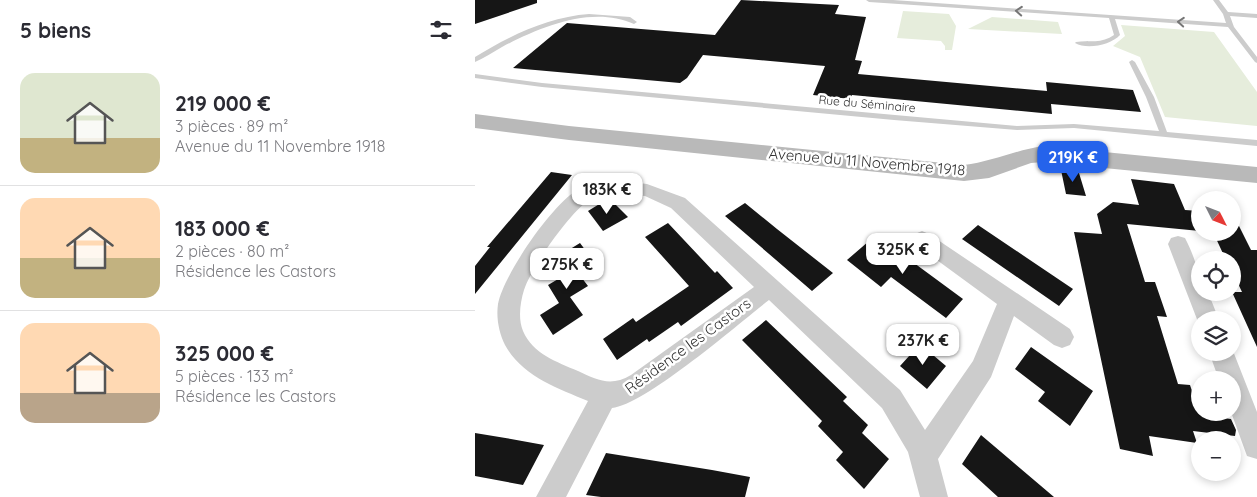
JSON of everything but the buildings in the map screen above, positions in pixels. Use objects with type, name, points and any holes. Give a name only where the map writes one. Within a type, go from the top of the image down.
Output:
[{"type":"main road","name":"Avenue du 11 Novembre 1918","points":[[475,121],[569,133],[964,173],[989,170],[1028,156],[1043,154],[1257,175]]},
{"type":"street","name":"Résidence les Castors","points":[[769,288],[641,384],[619,395],[605,396],[535,363],[518,344],[510,320],[511,291],[523,268],[572,204],[581,196],[609,186],[643,189],[662,194],[678,203],[891,398],[908,422],[924,455],[935,497]]},
{"type":"street","points":[[921,239],[1062,337]]},
{"type":"street","points":[[1178,244],[1204,311]]},
{"type":"street","points":[[924,455],[982,369],[1009,301]]},
{"type":"street","name":"Résidence les Castors","points":[[550,497],[605,396]]},
{"type":"street","points":[[1241,405],[1257,446]]},
{"type":"lane","points":[[869,0],[1230,26]]},
{"type":"lane","points":[[1216,0],[1226,14],[1230,26],[1257,61]]},
{"type":"lane","points":[[1226,14],[1257,16]]},
{"type":"lane","points":[[475,60],[513,41],[567,18],[598,16],[629,19],[633,22]]},
{"type":"lane","points":[[1078,42],[1096,44],[1113,40],[1117,35],[1117,31],[1112,17]]},
{"type":"lane","points":[[1132,62],[1150,97],[1164,134]]},
{"type":"lane","name":"Rue du Séminaire","points":[[475,76],[551,86],[894,118],[1017,128],[1074,126],[1257,143]]},
{"type":"green space","points":[[903,11],[949,14],[956,26],[952,50],[945,50],[945,46],[941,41],[897,38]]},
{"type":"green space","points":[[992,17],[1058,22],[1062,34],[968,29]]},
{"type":"green space","points":[[1121,25],[1214,32],[1257,92],[1257,126],[1165,117],[1140,57],[1113,46],[1125,36]]}]
